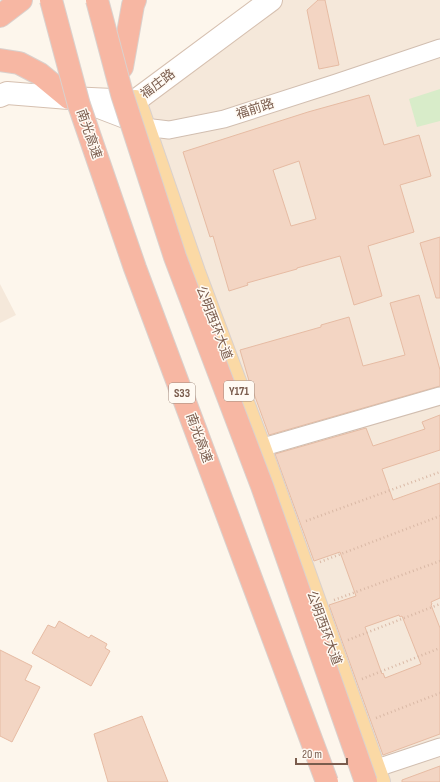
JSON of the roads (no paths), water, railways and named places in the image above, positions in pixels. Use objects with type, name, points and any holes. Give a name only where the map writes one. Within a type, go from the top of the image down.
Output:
[{"type":"highway","points":[[0,16],[21,0]]},
{"type":"highway","name":"南光高速","points":[[51,0],[79,105],[135,268],[327,782]]},
{"type":"highway","points":[[97,0],[122,94],[175,257],[373,778]]},
{"type":"highway","points":[[122,67],[135,0]]},
{"type":"highway","points":[[0,60],[19,63],[40,74],[69,98]]},
{"type":"main road","points":[[41,0],[69,98],[113,230],[320,782]]},
{"type":"main road","name":"公明西环大道","points":[[97,0],[135,101],[194,272],[289,528],[345,686],[373,778]]},
{"type":"street","name":"福庄路","points":[[0,96],[7,93],[135,101],[271,0]]},
{"type":"street","name":"福前路","points":[[69,98],[144,127],[169,130],[224,119],[440,48]]},
{"type":"street","points":[[260,448],[440,396]]},
{"type":"street","points":[[373,778],[440,747]]}]
